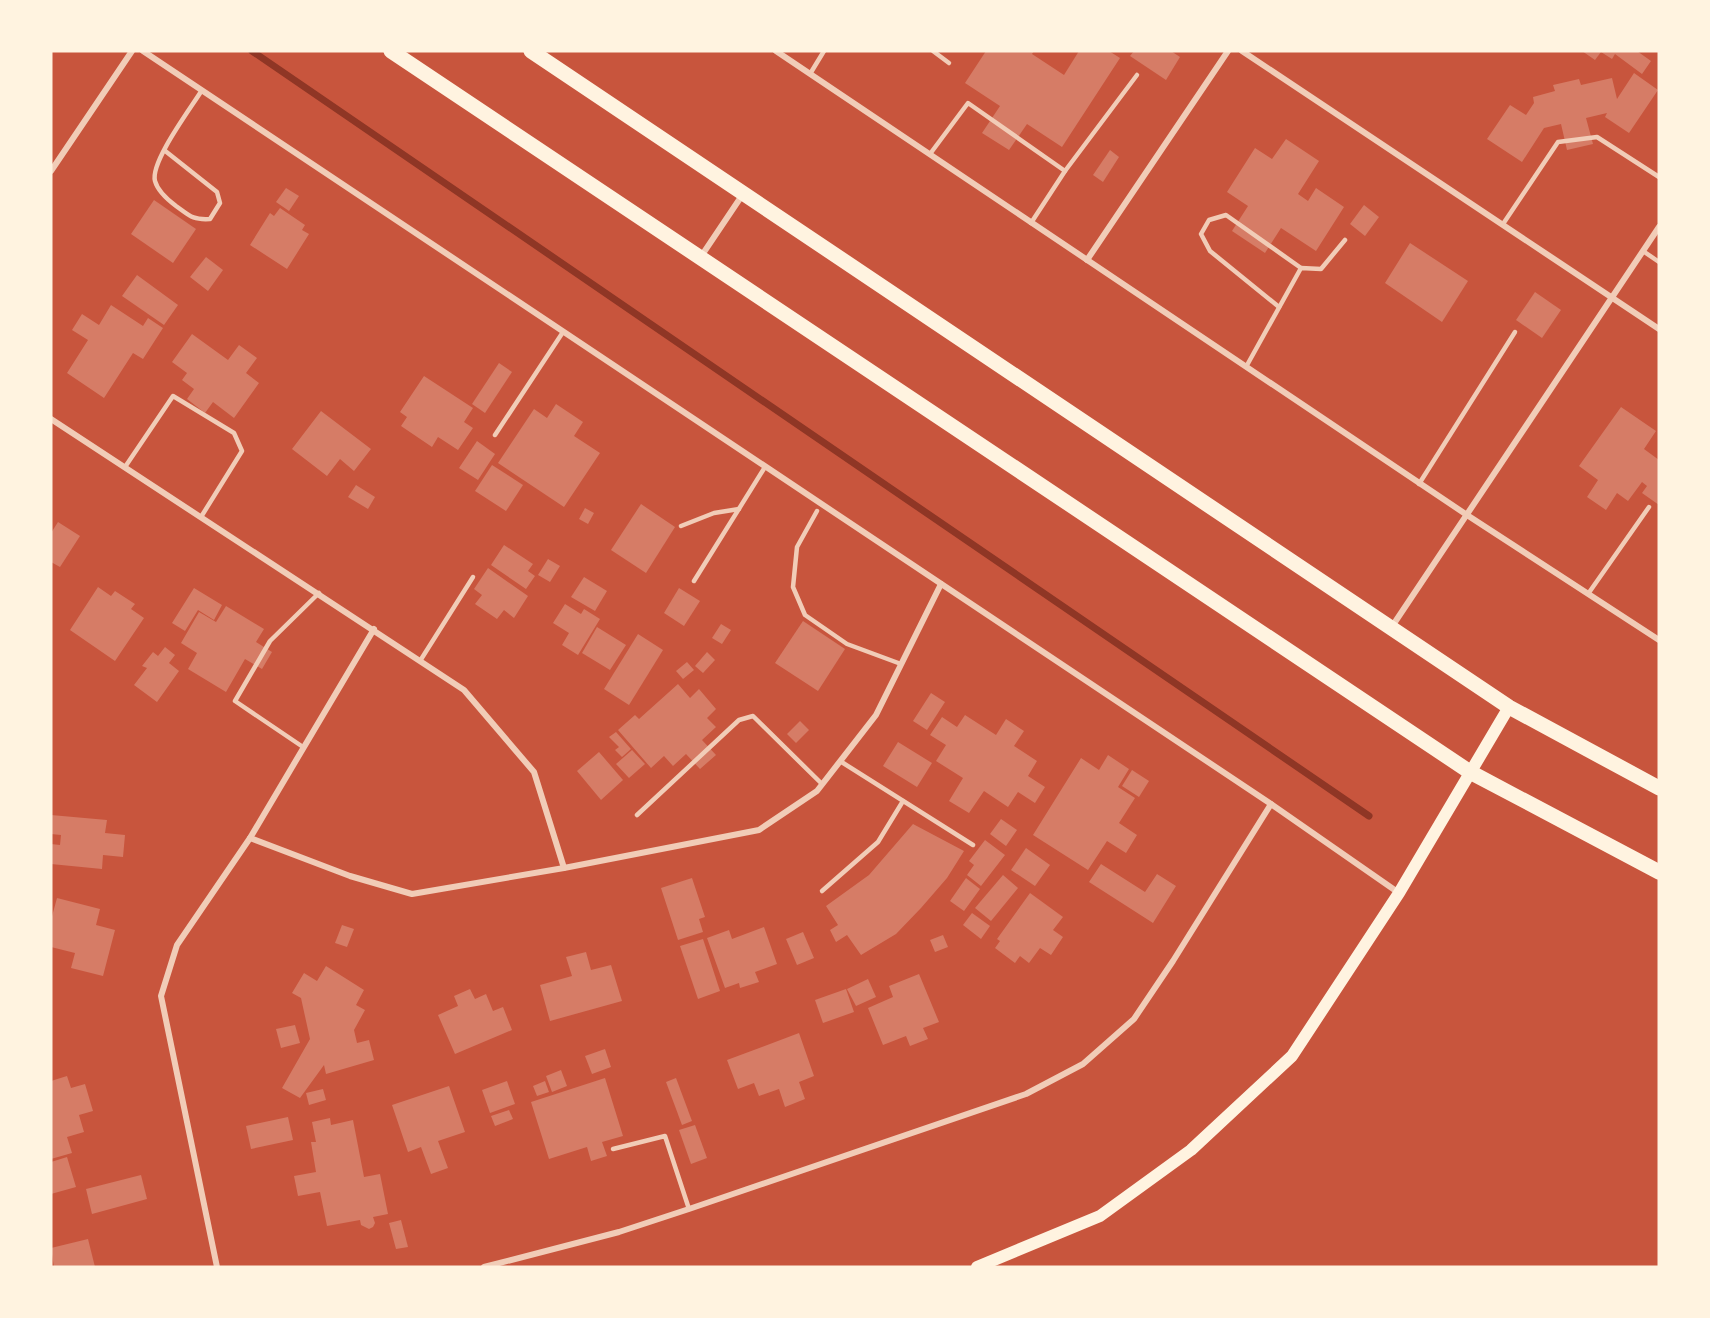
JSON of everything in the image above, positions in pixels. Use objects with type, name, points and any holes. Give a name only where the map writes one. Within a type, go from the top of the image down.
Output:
[{"type":"main road","points":[[391,51],[1470,772],[1659,872]]},
{"type":"main road","points":[[531,51],[1509,707],[1659,788]]},
{"type":"main road","points":[[977,1267],[1100,1216],[1191,1150],[1292,1056],[1399,893],[1509,707]]},
{"type":"street","points":[[51,171],[132,51]]},
{"type":"street","points":[[143,51],[1271,804],[1399,893]]},
{"type":"street","points":[[776,51],[1419,484],[1659,640]]},
{"type":"street","points":[[1087,260],[1228,51]]},
{"type":"street","points":[[1242,51],[1659,329]]},
{"type":"street","points":[[700,259],[743,194]]},
{"type":"street","points":[[1391,629],[1659,227]]},
{"type":"street","points":[[51,419],[464,690],[534,772],[564,868]]},
{"type":"street","points":[[250,838],[350,876],[412,894],[564,868],[759,830],[817,791],[876,714],[940,584]]},
{"type":"street","points":[[217,1267],[161,996],[177,945],[250,838],[374,629]]},
{"type":"street","points":[[484,1267],[619,1232],[689,1209],[1026,1094],[1083,1064],[1134,1019],[1271,804]]},
{"type":"lane","points":[[810,74],[824,51]]},
{"type":"lane","points":[[933,51],[949,63]]},
{"type":"lane","points":[[1031,223],[1065,171],[1137,75]]},
{"type":"lane","points":[[164,150],[217,192],[220,203],[210,219],[196,220],[164,197],[154,181],[158,161],[164,150],[202,90]]},
{"type":"lane","points":[[930,154],[968,103],[1065,171]]},
{"type":"lane","points":[[1503,224],[1558,142],[1597,137],[1659,177]]},
{"type":"lane","points":[[1279,307],[1210,251],[1201,234],[1209,220],[1226,215],[1300,268],[1322,269],[1345,240]]},
{"type":"lane","points":[[1643,251],[1659,262]]},
{"type":"lane","points":[[1246,367],[1300,268]]},
{"type":"lane","points":[[495,435],[563,332]]},
{"type":"lane","points":[[1419,484],[1515,332]]},
{"type":"lane","points":[[125,467],[173,396],[234,433],[242,451],[201,516]]},
{"type":"lane","points":[[694,581],[765,467]]},
{"type":"lane","points":[[1588,594],[1649,507]]},
{"type":"lane","points":[[681,526],[714,513],[739,509]]},
{"type":"lane","points":[[817,511],[797,547],[793,586],[805,615],[847,644],[901,664]]},
{"type":"lane","points":[[420,661],[472,577]]},
{"type":"lane","points":[[303,747],[235,700],[270,641],[319,593]]},
{"type":"lane","points":[[637,814],[739,720],[753,716],[822,784]]},
{"type":"lane","points":[[840,761],[973,845]]},
{"type":"lane","points":[[822,891],[878,842],[903,801]]},
{"type":"lane","points":[[613,1149],[664,1136],[689,1209]]},
{"type":"building","points":[[986,51],[1034,51],[1032,54],[1064,75],[1079,51],[1109,51],[1120,58],[1062,147],[1027,124],[1009,150],[982,133],[1000,106],[965,83]]},
{"type":"building","points":[[1134,51],[1171,51],[1180,57],[1166,80],[1130,56]]},
{"type":"building","points":[[1582,51],[1637,51],[1651,61],[1642,74],[1615,54],[1612,59],[1601,52],[1595,60]]},
{"type":"building","points":[[1634,73],[1658,90],[1629,133],[1605,117],[1607,113],[1586,118],[1593,144],[1567,150],[1561,124],[1544,128],[1522,162],[1487,139],[1510,105],[1526,115],[1534,103],[1533,97],[1555,91],[1553,85],[1579,79],[1581,85],[1612,78],[1617,99]]},
{"type":"building","points":[[1286,139],[1319,161],[1298,194],[1308,201],[1316,188],[1344,207],[1316,251],[1281,228],[1265,253],[1232,231],[1248,206],[1227,192],[1255,148],[1272,159]]},
{"type":"building","points":[[1110,150],[1119,157],[1103,182],[1093,175]]},
{"type":"building","points":[[286,188],[299,196],[289,211],[276,202]]},
{"type":"building","points":[[154,200],[196,229],[173,263],[131,234]]},
{"type":"building","points":[[1364,205],[1379,217],[1365,236],[1350,224]]},
{"type":"building","points":[[280,208],[305,225],[302,230],[309,234],[287,269],[250,245],[270,213],[274,216]]},
{"type":"building","points":[[1410,243],[1468,281],[1442,322],[1385,283]]},
{"type":"building","points":[[206,257],[223,270],[208,291],[190,277]]},
{"type":"building","points":[[137,275],[178,305],[164,325],[122,296]]},
{"type":"building","points":[[1535,292],[1561,310],[1542,338],[1516,320]]},
{"type":"building","points":[[111,305],[143,326],[148,318],[163,328],[143,359],[133,353],[104,398],[67,373],[88,340],[72,330],[82,314],[99,325]]},
{"type":"building","points":[[192,334],[228,360],[239,345],[257,358],[246,373],[259,383],[234,418],[213,402],[205,413],[187,399],[194,389],[182,380],[187,373],[172,362]]},
{"type":"building","points":[[499,363],[512,372],[485,413],[472,404]]},
{"type":"building","points":[[424,376],[473,408],[464,422],[473,428],[458,450],[438,437],[432,447],[401,426],[407,417],[400,412]]},
{"type":"building","points":[[556,404],[583,422],[574,436],[600,453],[564,507],[498,463],[534,409],[547,418]]},
{"type":"building","points":[[1621,407],[1656,431],[1644,449],[1659,460],[1659,505],[1642,493],[1647,486],[1642,482],[1628,501],[1617,493],[1606,510],[1587,497],[1598,480],[1579,466]]},
{"type":"building","points":[[321,411],[371,449],[354,471],[340,459],[327,476],[292,449]]},
{"type":"building","points":[[477,441],[495,454],[478,480],[459,468]]},
{"type":"building","points":[[492,465],[523,485],[506,511],[475,491]]},
{"type":"building","points":[[356,485],[375,497],[368,509],[348,497]]},
{"type":"building","points":[[641,504],[675,527],[646,573],[611,550]]},
{"type":"building","points":[[585,508],[594,513],[588,524],[579,519]]},
{"type":"building","points":[[58,522],[80,536],[60,567],[51,562],[51,533]]},
{"type":"building","points":[[504,545],[533,564],[528,571],[535,576],[526,589],[491,565]]},
{"type":"building","points":[[548,559],[560,566],[550,582],[538,575]]},
{"type":"building","points":[[488,568],[528,596],[514,618],[504,610],[497,619],[475,604],[482,595],[474,589]]},
{"type":"building","points":[[584,577],[607,591],[595,611],[571,597]]},
{"type":"building","points":[[98,587],[111,596],[115,591],[135,604],[131,609],[144,618],[115,661],[70,630]]},
{"type":"building","points":[[194,588],[222,605],[214,620],[198,610],[185,631],[172,623]]},
{"type":"building","points":[[679,588],[700,601],[684,626],[664,613]]},
{"type":"building","points":[[565,604],[581,614],[584,609],[600,619],[578,655],[562,645],[569,633],[553,623]]},
{"type":"building","points":[[226,606],[264,629],[256,642],[272,652],[262,669],[245,659],[226,692],[188,669],[197,653],[181,643],[199,612],[216,622]]},
{"type":"building","points":[[803,621],[845,649],[818,691],[775,663]]},
{"type":"building","points":[[721,624],[731,630],[722,644],[712,638]]},
{"type":"building","points":[[597,627],[626,645],[610,670],[582,653]]},
{"type":"building","points":[[638,634],[663,650],[629,705],[604,689]]},
{"type":"building","points":[[165,647],[175,655],[169,663],[179,671],[157,702],[134,685],[147,668],[142,666],[153,652],[158,656]]},
{"type":"building","points":[[707,652],[715,660],[703,673],[695,666]]},
{"type":"building","points":[[687,662],[694,670],[683,679],[676,671]]},
{"type":"building","points":[[678,684],[690,698],[699,689],[716,709],[707,718],[716,727],[702,740],[716,755],[700,769],[686,754],[673,766],[664,756],[651,768],[618,730],[635,715],[639,719]]},
{"type":"building","points":[[931,693],[945,702],[927,730],[913,721]]},
{"type":"building","points":[[965,715],[996,735],[1006,719],[1024,731],[1014,746],[1037,761],[1028,776],[1045,787],[1035,803],[1018,792],[1008,807],[984,791],[969,813],[949,801],[963,778],[936,761],[946,745],[930,735],[942,717],[957,727]]},
{"type":"building","points":[[800,721],[809,730],[796,743],[787,734]]},
{"type":"building","points":[[616,732],[631,749],[622,757],[615,750],[619,747],[609,737]]},
{"type":"building","points":[[898,742],[932,763],[917,787],[883,766]]},
{"type":"building","points":[[632,750],[645,764],[629,778],[616,764]]},
{"type":"building","points":[[599,752],[623,780],[601,800],[577,771]]},
{"type":"building","points":[[1108,755],[1129,769],[1118,787],[1135,798],[1119,823],[1137,835],[1126,853],[1107,841],[1088,870],[1033,835],[1081,758],[1099,770]]},
{"type":"building","points":[[1132,770],[1149,781],[1139,797],[1122,786]]},
{"type":"building","points":[[51,815],[107,820],[105,833],[125,835],[123,857],[103,855],[102,869],[51,864],[51,844],[60,845],[61,835],[51,834]]},
{"type":"building","points":[[1001,819],[1017,830],[1006,846],[990,834]]},
{"type":"building","points":[[913,824],[964,851],[947,878],[896,934],[861,955],[847,935],[836,942],[830,930],[838,925],[826,906],[869,875]]},
{"type":"building","points":[[985,840],[1005,855],[981,886],[967,875],[974,865],[969,861]]},
{"type":"building","points":[[1026,848],[1050,865],[1035,886],[1011,870]]},
{"type":"building","points":[[1101,864],[1145,892],[1157,874],[1176,886],[1153,923],[1089,882]]},
{"type":"building","points":[[1003,875],[1018,888],[991,921],[975,908]]},
{"type":"building","points":[[692,878],[705,917],[699,919],[703,932],[678,940],[661,888]]},
{"type":"building","points":[[966,878],[980,889],[964,911],[950,901]]},
{"type":"building","points":[[1030,893],[1063,917],[1053,930],[1063,937],[1051,955],[1040,948],[1029,963],[1020,956],[1015,963],[995,948],[1000,941],[997,939]]},
{"type":"building","points":[[57,898],[100,909],[96,925],[115,930],[103,976],[71,968],[75,953],[51,947],[51,920]]},
{"type":"building","points":[[972,913],[990,926],[981,939],[963,925]]},
{"type":"building","points":[[342,925],[354,929],[347,947],[335,943]]},
{"type":"building","points":[[764,927],[777,964],[755,972],[759,982],[740,988],[739,983],[725,988],[707,938],[729,930],[732,939]]},
{"type":"building","points":[[803,932],[814,958],[797,965],[786,939]]},
{"type":"building","points":[[943,935],[948,947],[935,952],[930,940]]},
{"type":"building","points":[[703,939],[720,991],[698,999],[680,946]]},
{"type":"building","points":[[586,952],[591,970],[611,965],[622,1001],[550,1021],[540,985],[572,976],[566,957]]},
{"type":"building","points":[[326,966],[364,990],[356,1005],[365,1010],[354,1030],[357,1043],[369,1040],[374,1060],[326,1074],[324,1065],[300,1098],[282,1088],[310,1039],[301,998],[292,993],[304,973],[317,981]]},
{"type":"building","points":[[919,974],[939,1022],[923,1028],[928,1039],[910,1046],[906,1036],[883,1045],[868,1008],[893,997],[889,986]]},
{"type":"building","points":[[868,979],[876,997],[856,1006],[847,989]]},
{"type":"building","points":[[470,989],[475,999],[486,994],[493,1011],[503,1007],[512,1030],[455,1054],[438,1015],[458,1006],[454,996]]},
{"type":"building","points":[[846,989],[854,1012],[823,1023],[815,1000]]},
{"type":"building","points":[[295,1025],[300,1043],[281,1048],[276,1029]]},
{"type":"building","points":[[799,1033],[814,1076],[799,1082],[805,1099],[785,1107],[779,1089],[759,1096],[754,1083],[738,1089],[727,1060]]},
{"type":"building","points":[[605,1049],[611,1067],[592,1074],[585,1056]]},
{"type":"building","points":[[561,1070],[567,1086],[552,1092],[546,1076]]},
{"type":"building","points":[[67,1076],[71,1088],[85,1084],[93,1111],[79,1115],[84,1132],[67,1137],[72,1153],[51,1159],[51,1081]]},
{"type":"building","points":[[605,1078],[623,1136],[602,1142],[607,1156],[591,1161],[587,1147],[549,1159],[531,1102]]},
{"type":"building","points":[[676,1078],[692,1121],[682,1125],[666,1082]]},
{"type":"building","points":[[507,1081],[515,1104],[490,1113],[482,1090]]},
{"type":"building","points":[[545,1081],[549,1092],[537,1096],[533,1086]]},
{"type":"building","points":[[449,1086],[465,1132],[438,1141],[448,1168],[431,1174],[421,1147],[408,1152],[392,1105]]},
{"type":"building","points":[[323,1089],[326,1100],[309,1105],[306,1093]]},
{"type":"building","points":[[509,1110],[513,1119],[495,1126],[491,1116]]},
{"type":"building","points":[[288,1117],[293,1140],[251,1149],[246,1126]]},
{"type":"building","points":[[330,1118],[331,1125],[353,1120],[364,1177],[380,1174],[388,1214],[373,1217],[375,1223],[369,1229],[361,1225],[360,1220],[327,1226],[320,1192],[298,1196],[294,1176],[316,1172],[311,1142],[316,1142],[312,1122]]},
{"type":"building","points":[[695,1125],[707,1158],[691,1164],[679,1130]]},
{"type":"building","points":[[67,1157],[76,1187],[51,1194],[51,1162]]},
{"type":"building","points":[[141,1175],[147,1199],[92,1214],[86,1189]]},
{"type":"building","points":[[401,1220],[408,1247],[396,1249],[389,1223]]},
{"type":"building","points":[[88,1239],[95,1267],[54,1267],[51,1248]]},
{"type":"waterway","points":[[252,51],[1369,816]]}]
